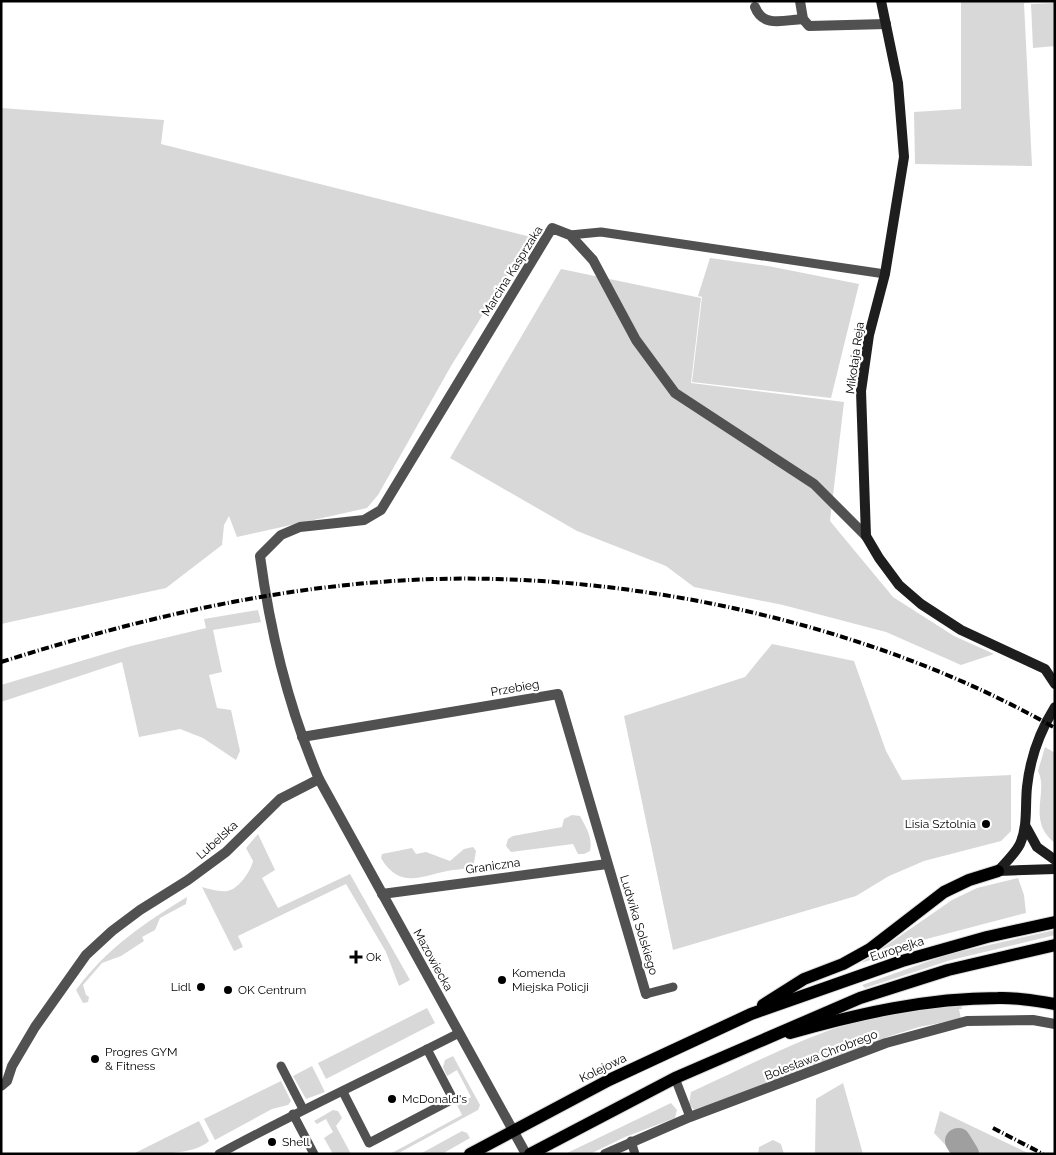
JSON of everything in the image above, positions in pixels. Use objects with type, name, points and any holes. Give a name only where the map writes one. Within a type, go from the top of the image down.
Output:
[{"type":"main road","points":[[751,1014],[804,979],[843,964],[870,948],[944,892],[969,880],[998,871]]},
{"type":"main road","name":"Europejka","points":[[751,1014],[902,961],[987,937],[1055,922]]},
{"type":"main road","points":[[530,1154],[675,1078],[834,1008],[908,982],[988,959],[1055,945]]},
{"type":"main road","points":[[756,1042],[875,1011],[952,1001],[998,998],[1055,1004]]},
{"type":"main road","name":"Kolejowa","points":[[470,1154],[609,1080],[751,1014]]},
{"type":"street","points":[[800,1],[803,19],[809,26],[886,24]]},
{"type":"street","name":"Mikołaja Reja","points":[[881,1],[898,83],[904,157],[885,274],[869,335],[861,391],[866,536],[879,558],[899,585],[921,604],[961,630],[1045,669],[1055,684]]},
{"type":"street","points":[[755,6],[761,17],[770,22],[803,19]]},
{"type":"street","name":"Marcina Kasprzaka","points":[[302,737],[266,595],[260,556],[281,535],[300,528],[364,520],[381,510],[552,228],[570,235]]},
{"type":"street","points":[[570,235],[593,260],[636,340],[675,393],[814,484],[866,536]]},
{"type":"street","name":"Przebieg","points":[[302,737],[558,694],[607,864]]},
{"type":"street","points":[[998,871],[1019,846],[1026,826],[1027,787],[1030,768],[1042,730],[1055,707]]},
{"type":"street","points":[[302,737],[319,779]]},
{"type":"street","name":"Mazowiecka","points":[[319,779],[526,1154]]},
{"type":"street","name":"Lubelska","points":[[1,1086],[7,1082],[12,1066],[35,1027],[86,955],[112,931],[226,852],[280,799],[319,779]]},
{"type":"street","points":[[1026,826],[1037,847],[1055,860]]},
{"type":"street","name":"Graniczna","points":[[382,894],[607,864]]},
{"type":"street","name":"Ludwika Solskiego","points":[[607,864],[646,994]]},
{"type":"street","points":[[998,871],[1055,869]]},
{"type":"street","name":"Bolesława Chrobrego","points":[[605,1154],[631,1141],[690,1117],[886,1043],[968,1021],[1033,1020],[1055,1024]]},
{"type":"street","name":"Lubelska","points":[[1,1074],[12,1066]]},
{"type":"lane","points":[[570,235],[601,232],[885,274]]},
{"type":"lane","points":[[646,994],[673,987]]},
{"type":"lane","points":[[219,1154],[293,1114],[343,1092],[458,1033]]},
{"type":"lane","points":[[343,1092],[369,1143],[453,1099],[427,1049]]},
{"type":"lane","points":[[281,1066],[303,1109]]},
{"type":"lane","points":[[675,1078],[690,1117]]},
{"type":"lane","points":[[293,1114],[314,1154]]},
{"type":"lane","points":[[631,1141],[635,1154]]},
{"type":"shaded area","points":[[961,1],[1044,1],[1024,3],[1032,166],[915,164],[914,112],[961,109]]},
{"type":"shaded area","points":[[1055,3],[1055,46],[1033,48],[1031,4]]},
{"type":"shaded area","points":[[1,108],[164,120],[161,144],[531,237],[451,366],[378,495],[367,508],[237,537],[229,516],[224,525],[222,545],[166,588],[1,624]]},
{"type":"shaded area","points":[[710,258],[768,266],[859,284],[831,398],[692,382],[702,297],[698,296]]},
{"type":"shaded area","points":[[561,269],[701,298],[691,383],[844,402],[830,521],[893,597],[954,636],[994,654],[961,665],[886,632],[783,605],[694,587],[666,566],[577,531],[450,458]]},
{"type":"shaded area","points":[[258,610],[261,622],[213,630],[222,672],[209,675],[217,708],[231,710],[240,751],[236,760],[203,738],[180,729],[139,737],[122,662],[1,702],[1,685],[131,646],[206,628],[204,619]]},
{"type":"shaded area","points":[[772,644],[854,661],[886,751],[902,780],[1011,775],[1011,831],[1001,841],[924,861],[889,876],[856,896],[673,950],[624,716],[745,677]]},
{"type":"shaded area","points":[[1045,747],[1055,753],[1055,843],[1046,834],[1040,816],[1041,779],[1038,771]]},
{"type":"shaded area","points":[[572,815],[580,816],[590,837],[590,851],[584,854],[578,854],[573,844],[511,852],[506,846],[508,839],[513,836],[562,827],[564,819]]},
{"type":"shaded area","points":[[258,834],[275,870],[262,878],[278,908],[350,874],[410,980],[399,986],[386,952],[346,884],[238,936],[243,947],[234,951],[202,887],[217,891],[227,891],[240,884],[247,875],[253,861],[246,848]]},
{"type":"shaded area","points":[[473,847],[476,851],[473,868],[453,870],[423,877],[405,878],[397,875],[381,858],[382,854],[412,848],[416,854],[426,852],[450,861],[464,849]]},
{"type":"shaded area","points":[[1018,878],[1024,895],[1026,913],[915,942],[905,949],[861,963],[952,900],[977,888]]},
{"type":"shaded area","points":[[187,897],[186,904],[160,918],[155,930],[142,937],[144,941],[121,956],[102,963],[83,985],[86,995],[89,997],[88,1002],[83,1003],[76,990],[100,962],[141,927]]},
{"type":"shaded area","points":[[1055,930],[1055,935],[951,960],[865,988],[862,985],[949,954]]},
{"type":"shaded area","points":[[961,1005],[962,1009],[959,1009],[961,1019],[919,1027],[887,1037],[826,1063],[694,1110],[689,1104],[691,1092],[830,1030],[879,1017]]},
{"type":"shaded area","points":[[427,1008],[435,1023],[326,1079],[318,1063]]},
{"type":"shaded area","points":[[453,1056],[480,1105],[478,1110],[397,1154],[390,1154],[462,1115],[457,1105],[471,1097],[457,1070],[447,1076],[443,1067],[445,1060]]},
{"type":"shaded area","points":[[312,1066],[325,1092],[306,1099],[293,1076]]},
{"type":"shaded area","points":[[281,1081],[291,1101],[288,1105],[272,1109],[215,1140],[204,1119]]},
{"type":"shaded area","points":[[843,1083],[863,1154],[815,1154],[816,1099]]},
{"type":"shaded area","points":[[671,1103],[677,1110],[675,1118],[625,1137],[590,1154],[565,1154]]},
{"type":"shaded area","points":[[333,1110],[338,1111],[342,1118],[336,1126],[351,1154],[333,1154],[324,1138],[333,1132],[326,1119],[317,1124],[314,1121]]},
{"type":"shaded area","points":[[940,1111],[1030,1154],[954,1154],[934,1133]]},
{"type":"shaded area","points":[[199,1121],[209,1141],[202,1146],[174,1153],[133,1154]]},
{"type":"shaded area","points":[[462,1131],[467,1133],[470,1138],[442,1154],[420,1154]]},
{"type":"shaded area","points":[[773,1140],[781,1144],[784,1154],[758,1154],[759,1147]]},
{"type":"waterway","points":[[958,1141],[966,1154]]},
{"type":"railway","points":[[1,662],[141,622],[236,601],[283,593],[380,582],[464,579],[551,582],[640,591],[728,607],[815,629],[899,656],[980,689],[1055,728]]},
{"type":"railway","points":[[993,1128],[1043,1154]]},
{"type":"place","name":"Lisia Sztolnia","points":[[986,824]]},
{"type":"place","name":"Ok","points":[[356,957]]},
{"type":"place","name":"Komenda Miejska Policji","points":[[502,980]]},
{"type":"place","name":"Lidl","points":[[201,987]]},
{"type":"place","name":"OK Centrum","points":[[228,990]]},
{"type":"place","name":"Progres GYM & Fitness","points":[[95,1059]]},
{"type":"place","name":"McDonald's","points":[[392,1099]]},
{"type":"place","name":"Shell","points":[[272,1142]]}]
